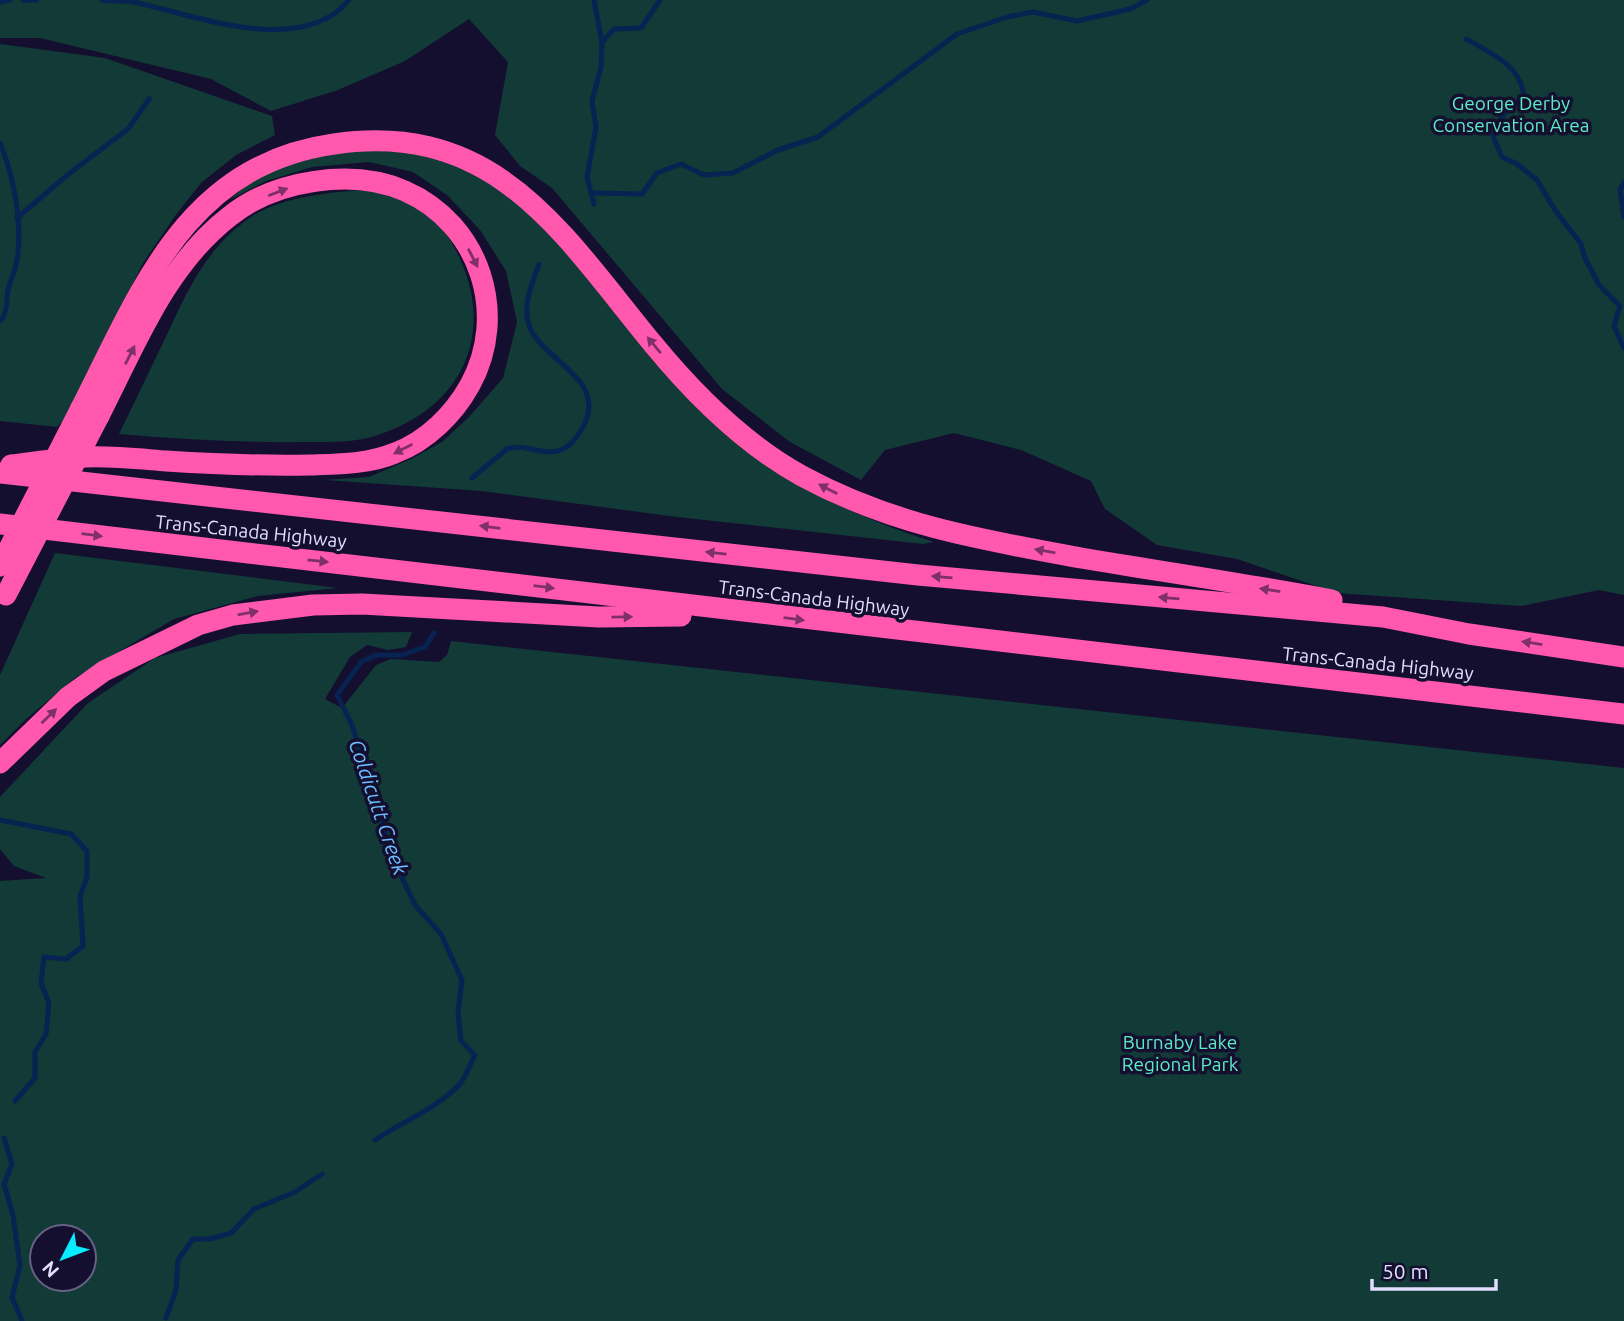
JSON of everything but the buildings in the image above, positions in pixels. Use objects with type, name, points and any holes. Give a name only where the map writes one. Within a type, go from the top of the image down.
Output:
[{"type":"highway","points":[[3,601],[90,412],[144,284],[186,224],[210,200],[242,176],[301,148],[354,141],[394,141],[428,146],[464,157],[490,170],[526,196],[577,250],[655,347],[700,397],[743,435],[787,466],[853,502],[940,530],[1015,546],[1331,600],[1383,617]]},
{"type":"highway","points":[[0,466],[86,457],[218,464],[333,465],[369,461],[396,453],[420,440],[451,413],[473,379],[483,356],[487,334],[489,310],[485,284],[471,252],[453,227],[429,205],[406,191],[360,179],[307,182],[284,189],[231,214],[191,253],[152,311],[90,412],[0,566]]},
{"type":"highway","name":"Trans-Canada Highway","points":[[0,473],[918,575],[1383,617],[1469,634],[1624,657]]},
{"type":"highway","name":"Trans-Canada Highway","points":[[0,524],[1624,714]]},
{"type":"highway","points":[[0,763],[68,697],[104,671],[188,629],[233,615],[303,606],[362,604],[599,617],[754,614]]},
{"type":"green space","name":"George Derby Conservation Area","points":[[0,0],[1624,0],[1624,595],[1599,590],[1521,606],[1337,593],[1237,559],[1157,545],[1105,509],[1091,481],[1021,450],[954,433],[885,450],[861,480],[790,442],[722,389],[552,188],[520,166],[495,135],[508,62],[469,19],[405,61],[338,90],[271,111],[211,79],[40,38],[0,38]]},
{"type":"green space","points":[[0,44],[105,58],[272,116],[275,135],[236,155],[201,183],[175,216],[143,263],[69,415],[57,427],[0,421]]},
{"type":"green space","points":[[389,149],[437,154],[515,197],[794,483],[863,516],[934,542],[923,544],[677,517],[482,491],[325,480],[369,477],[442,442],[469,417],[503,378],[517,322],[506,271],[480,230],[447,195],[413,172],[369,162],[312,167],[266,181],[229,200],[265,169],[333,150]]},
{"type":"green space","points":[[370,190],[410,202],[430,215],[453,244],[470,290],[474,318],[471,344],[462,368],[448,389],[430,408],[406,423],[378,435],[351,441],[235,441],[119,434],[189,290],[221,243],[251,217],[277,204],[325,194]]},
{"type":"green space","points":[[55,553],[338,588],[258,596],[174,619],[76,677],[0,745],[0,675]]},
{"type":"green space","name":"Burnaby Lake Regional Park","points":[[412,632],[406,647],[388,650],[367,645],[350,657],[325,699],[342,708],[376,665],[391,659],[439,662],[447,655],[451,641],[1624,768],[1624,1321],[0,1321],[0,881],[46,878],[14,866],[0,849],[0,797],[88,703],[155,658],[240,634]]},
{"type":"waterway","points":[[0,2],[10,0]]},
{"type":"waterway","points":[[23,0],[36,0]]},
{"type":"waterway","points":[[102,0],[134,2],[246,28],[276,30],[304,27],[329,17],[349,0]]},
{"type":"waterway","points":[[594,0],[602,42]]},
{"type":"waterway","name":"Coldicutt Creek","points":[[594,204],[587,177],[596,128],[592,101],[601,67],[602,42],[614,29],[641,28],[660,0]]},
{"type":"waterway","points":[[593,193],[642,194],[657,173],[681,164],[704,175],[733,173],[778,150],[818,137],[957,34],[1007,17],[1033,12],[1077,21],[1130,9],[1147,0]]},
{"type":"waterway","points":[[1466,39],[1504,62],[1518,78],[1524,98],[1504,114],[1493,136],[1502,157],[1517,164],[1537,180],[1555,210],[1581,244],[1599,285],[1620,306],[1614,326],[1624,348]]},
{"type":"waterway","points":[[17,218],[71,172],[128,129],[149,99]]},
{"type":"waterway","points":[[0,143],[10,171],[19,235],[16,265],[8,290],[6,311],[0,321]]},
{"type":"waterway","points":[[1624,182],[1620,190],[1624,217]]},
{"type":"waterway","name":"Coldicutt Creek","points":[[472,478],[507,449],[521,447],[551,452],[565,448],[585,423],[589,407],[579,380],[544,347],[528,322],[528,300],[539,264]]},
{"type":"waterway","name":"Coldicutt Creek","points":[[375,1140],[450,1094],[461,1082],[475,1055],[461,1041],[458,1013],[462,980],[441,934],[415,905],[394,861],[352,725],[337,695],[361,662],[376,655],[402,655],[425,647],[434,633]]},
{"type":"waterway","points":[[0,820],[71,834],[87,851],[87,877],[80,896],[83,946],[66,959],[44,957],[41,983],[49,1003],[46,1034],[35,1052],[35,1078],[15,1101]]},
{"type":"waterway","points":[[4,1138],[12,1164],[4,1184],[13,1215],[20,1266],[12,1297],[22,1321]]},
{"type":"waterway","name":"Coldicutt Creek","points":[[166,1318],[176,1290],[178,1260],[193,1239],[210,1239],[231,1233],[254,1209],[295,1192],[322,1174]]}]
